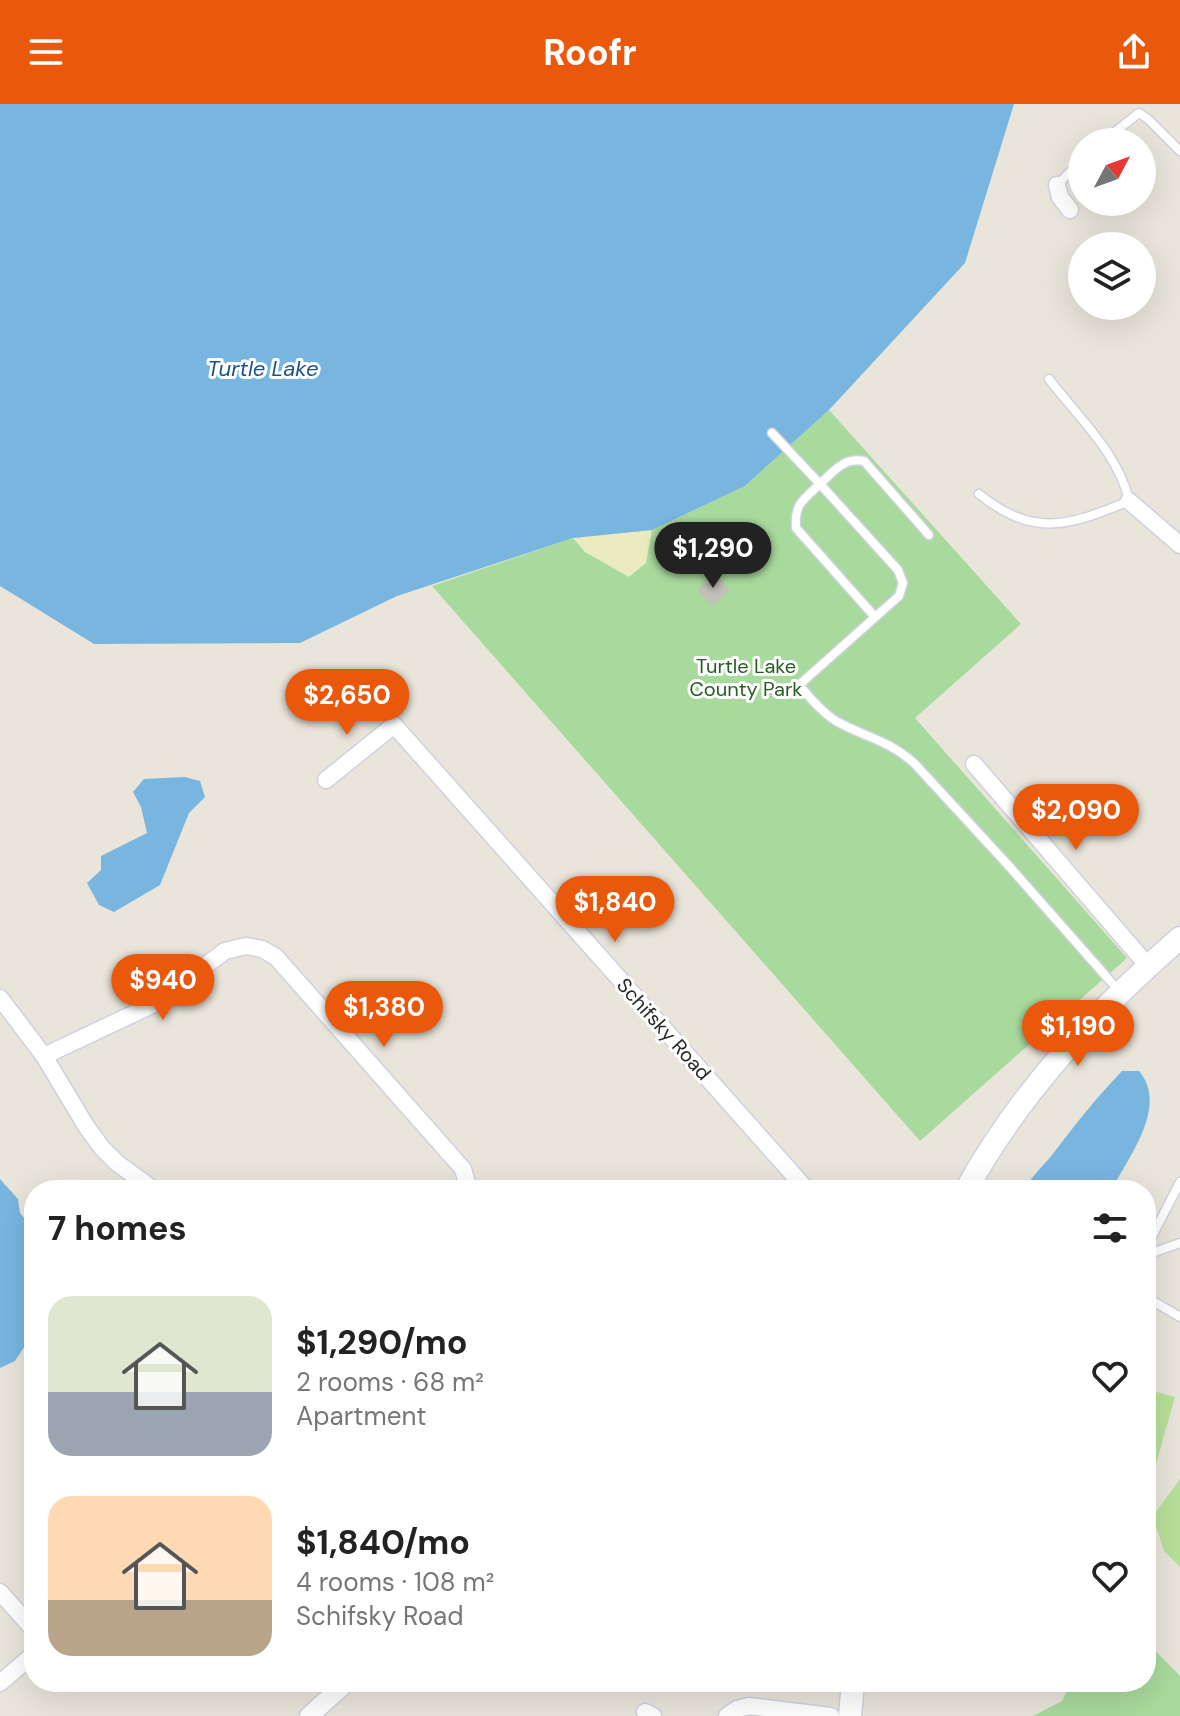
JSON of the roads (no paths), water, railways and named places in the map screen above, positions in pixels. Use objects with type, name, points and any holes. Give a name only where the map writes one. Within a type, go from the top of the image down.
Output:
[{"type":"main road","points":[[972,1180],[1036,1084],[1070,1043],[1119,991],[1180,938]]},
{"type":"main road","points":[[850,1716],[852,1692]]},
{"type":"street","points":[[1057,185],[1060,197],[1068,207]]},
{"type":"street","points":[[1129,501],[1180,545]]},
{"type":"street","name":"Schifsky Road","points":[[326,780],[394,725],[798,1180]]},
{"type":"street","points":[[974,764],[1148,966]]},
{"type":"street","points":[[44,1056],[154,1004],[225,951],[246,946],[262,949],[276,957],[463,1169],[466,1180]]},
{"type":"street","points":[[0,998],[44,1056],[102,1148],[140,1180]]},
{"type":"street","points":[[0,1592],[24,1619]]},
{"type":"street","points":[[0,1683],[24,1663]]},
{"type":"street","points":[[309,1716],[336,1692]]},
{"type":"street","points":[[727,1716],[749,1706],[831,1716]]},
{"type":"lane","points":[[1120,128],[1139,113],[1180,151]]},
{"type":"lane","points":[[1057,185],[1068,172]]},
{"type":"lane","points":[[979,494],[994,505],[1032,523],[1060,525],[1089,518],[1129,501],[1119,471],[1049,379]]},
{"type":"lane","points":[[772,433],[898,570],[903,583],[899,596],[799,685],[836,721],[899,749],[914,763],[1119,991]]},
{"type":"lane","points":[[875,617],[796,528],[795,513],[800,502],[845,461],[864,461],[929,535]]},
{"type":"lane","points":[[1156,1229],[1180,1182]]},
{"type":"lane","points":[[1156,1251],[1180,1243]]},
{"type":"lane","points":[[1156,1303],[1180,1317]]},
{"type":"water","name":"Turtle Lake","points":[[0,104],[1014,104],[965,263],[829,410],[745,486],[652,530],[573,538],[397,596],[300,643],[94,644],[0,586]]},
{"type":"water","points":[[185,777],[200,781],[205,797],[189,813],[160,885],[114,912],[99,905],[87,883],[101,870],[101,856],[147,833],[141,807],[133,792],[144,779]]},
{"type":"water","points":[[1122,1071],[1139,1071],[1147,1084],[1150,1099],[1144,1129],[1117,1180],[1031,1180],[1052,1155]]},
{"type":"water","points":[[0,1179],[18,1199],[24,1218],[24,1347],[15,1361],[0,1368]]},
{"type":"park label","name":"Turtle Lake County Park","points":[[746,678]]}]
